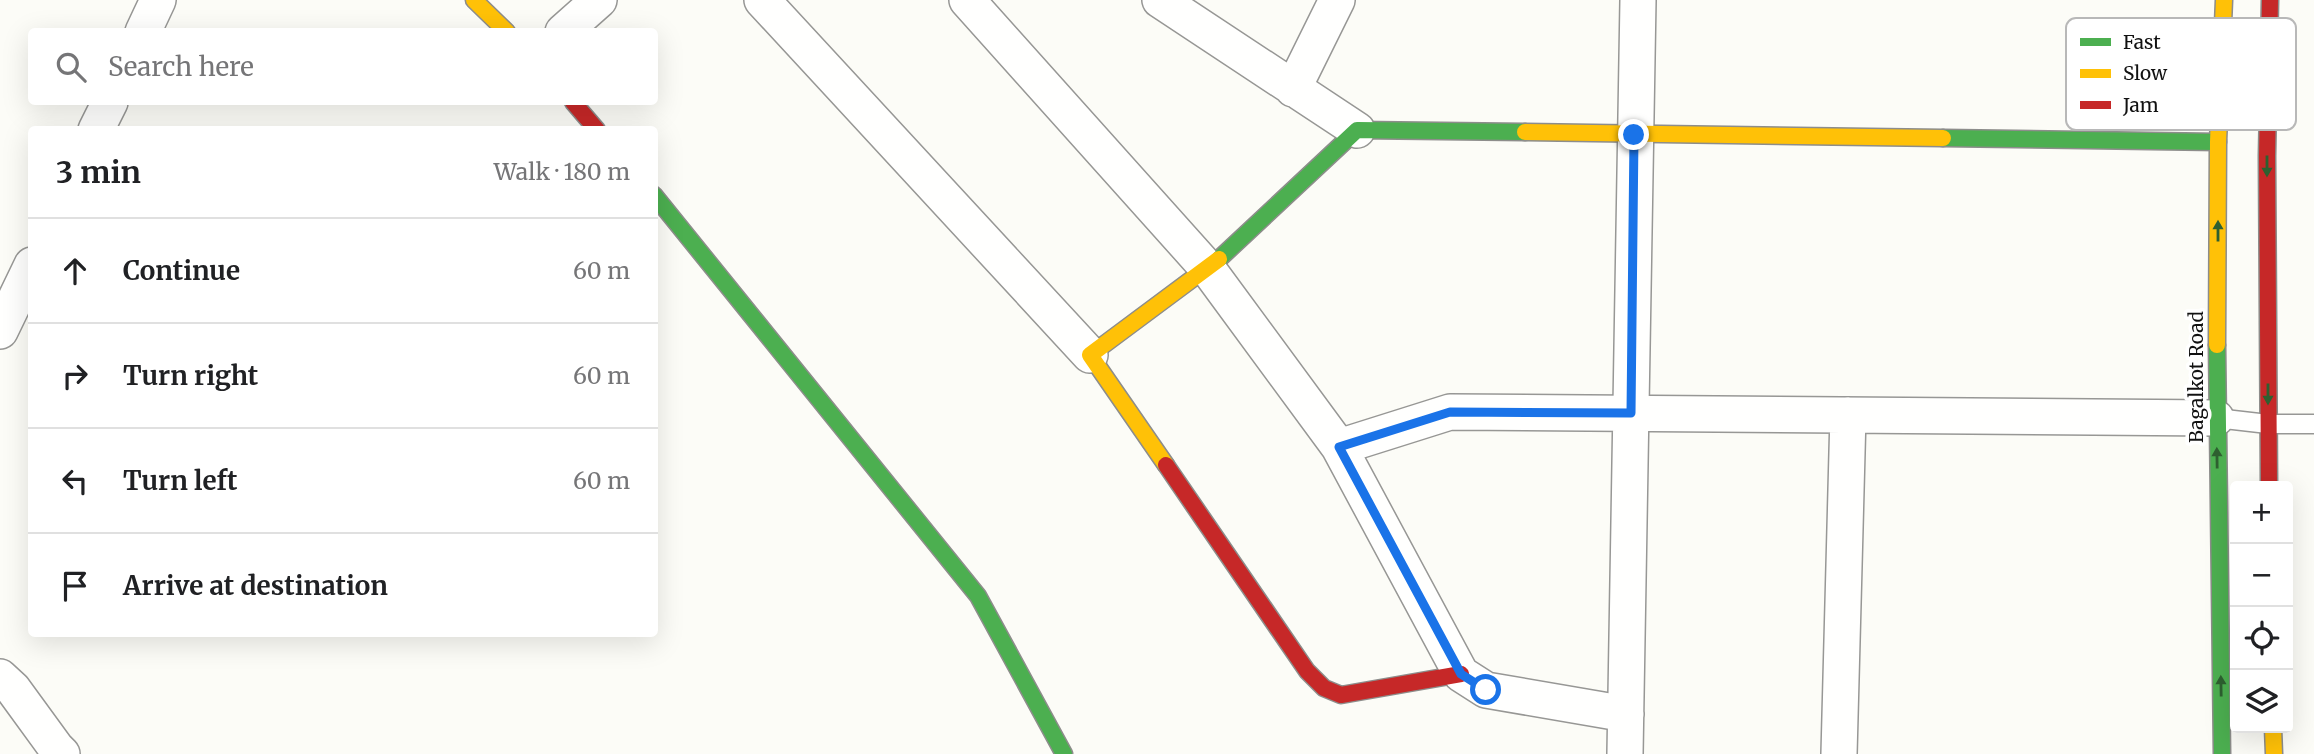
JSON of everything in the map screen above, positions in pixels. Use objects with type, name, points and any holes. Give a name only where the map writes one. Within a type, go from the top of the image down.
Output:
[{"type":"main road","points":[[474,0],[503,28]]},
{"type":"main road","name":"Bagalkot Road","points":[[2223,18],[2224,0]]},
{"type":"main road","points":[[2270,0],[2270,18]]},
{"type":"main road","points":[[576,105],[594,126]]},
{"type":"main road","points":[[1461,674],[1341,695],[1324,688],[1307,671],[1090,355],[1208,269],[1357,130],[2218,142]]},
{"type":"main road","name":"Bagalkot Road","points":[[2219,130],[2216,418],[2222,754]]},
{"type":"main road","points":[[2267,130],[2269,481]]},
{"type":"main road","points":[[658,200],[978,596],[1064,754]]},
{"type":"main road","points":[[2273,733],[2274,754]]},
{"type":"street","points":[[145,28],[158,0]]},
{"type":"street","points":[[568,28],[599,0]]},
{"type":"street","points":[[762,0],[1090,355]]},
{"type":"street","points":[[967,0],[1208,269],[1339,447],[1461,674],[1486,690],[1626,714]]},
{"type":"street","points":[[1160,0],[1357,130]]},
{"type":"street","points":[[1293,89],[1337,0]]},
{"type":"street","points":[[1625,754],[1638,0]]},
{"type":"street","points":[[98,126],[108,105]]},
{"type":"street","points":[[0,331],[28,273]]},
{"type":"street","points":[[1339,447],[1450,412],[2216,418]]},
{"type":"street","points":[[1839,754],[1848,415]]},
{"type":"street","points":[[4,695],[62,754]]},
{"type":"lane","points":[[2216,418],[2268,424],[2314,424]]},
{"type":"traffic: fast","points":[[1219,259],[1357,130],[1525,132]]},
{"type":"traffic: fast","points":[[1943,138],[2218,142]]},
{"type":"traffic: fast","points":[[658,200],[978,596],[1064,754]]},
{"type":"traffic: fast","points":[[2217,345],[2222,754]]},
{"type":"traffic: slow","points":[[474,0],[503,28]]},
{"type":"traffic: slow","points":[[2223,18],[2224,0]]},
{"type":"traffic: slow","points":[[2217,345],[2219,130]]},
{"type":"traffic: slow","points":[[1525,132],[1943,138]]},
{"type":"traffic: slow","points":[[1166,465],[1090,355],[1219,259]]},
{"type":"traffic: slow","points":[[2273,733],[2274,754]]},
{"type":"traffic: jam","points":[[2270,0],[2270,18]]},
{"type":"traffic: jam","points":[[576,105],[594,126]]},
{"type":"traffic: jam","points":[[2268,130],[2269,481]]},
{"type":"traffic: jam","points":[[1166,465],[1307,671],[1324,688],[1341,695],[1461,674]]},
{"type":"route","points":[[1486,690],[1461,674],[1339,447],[1450,412],[1631,413],[1634,135]]}]
